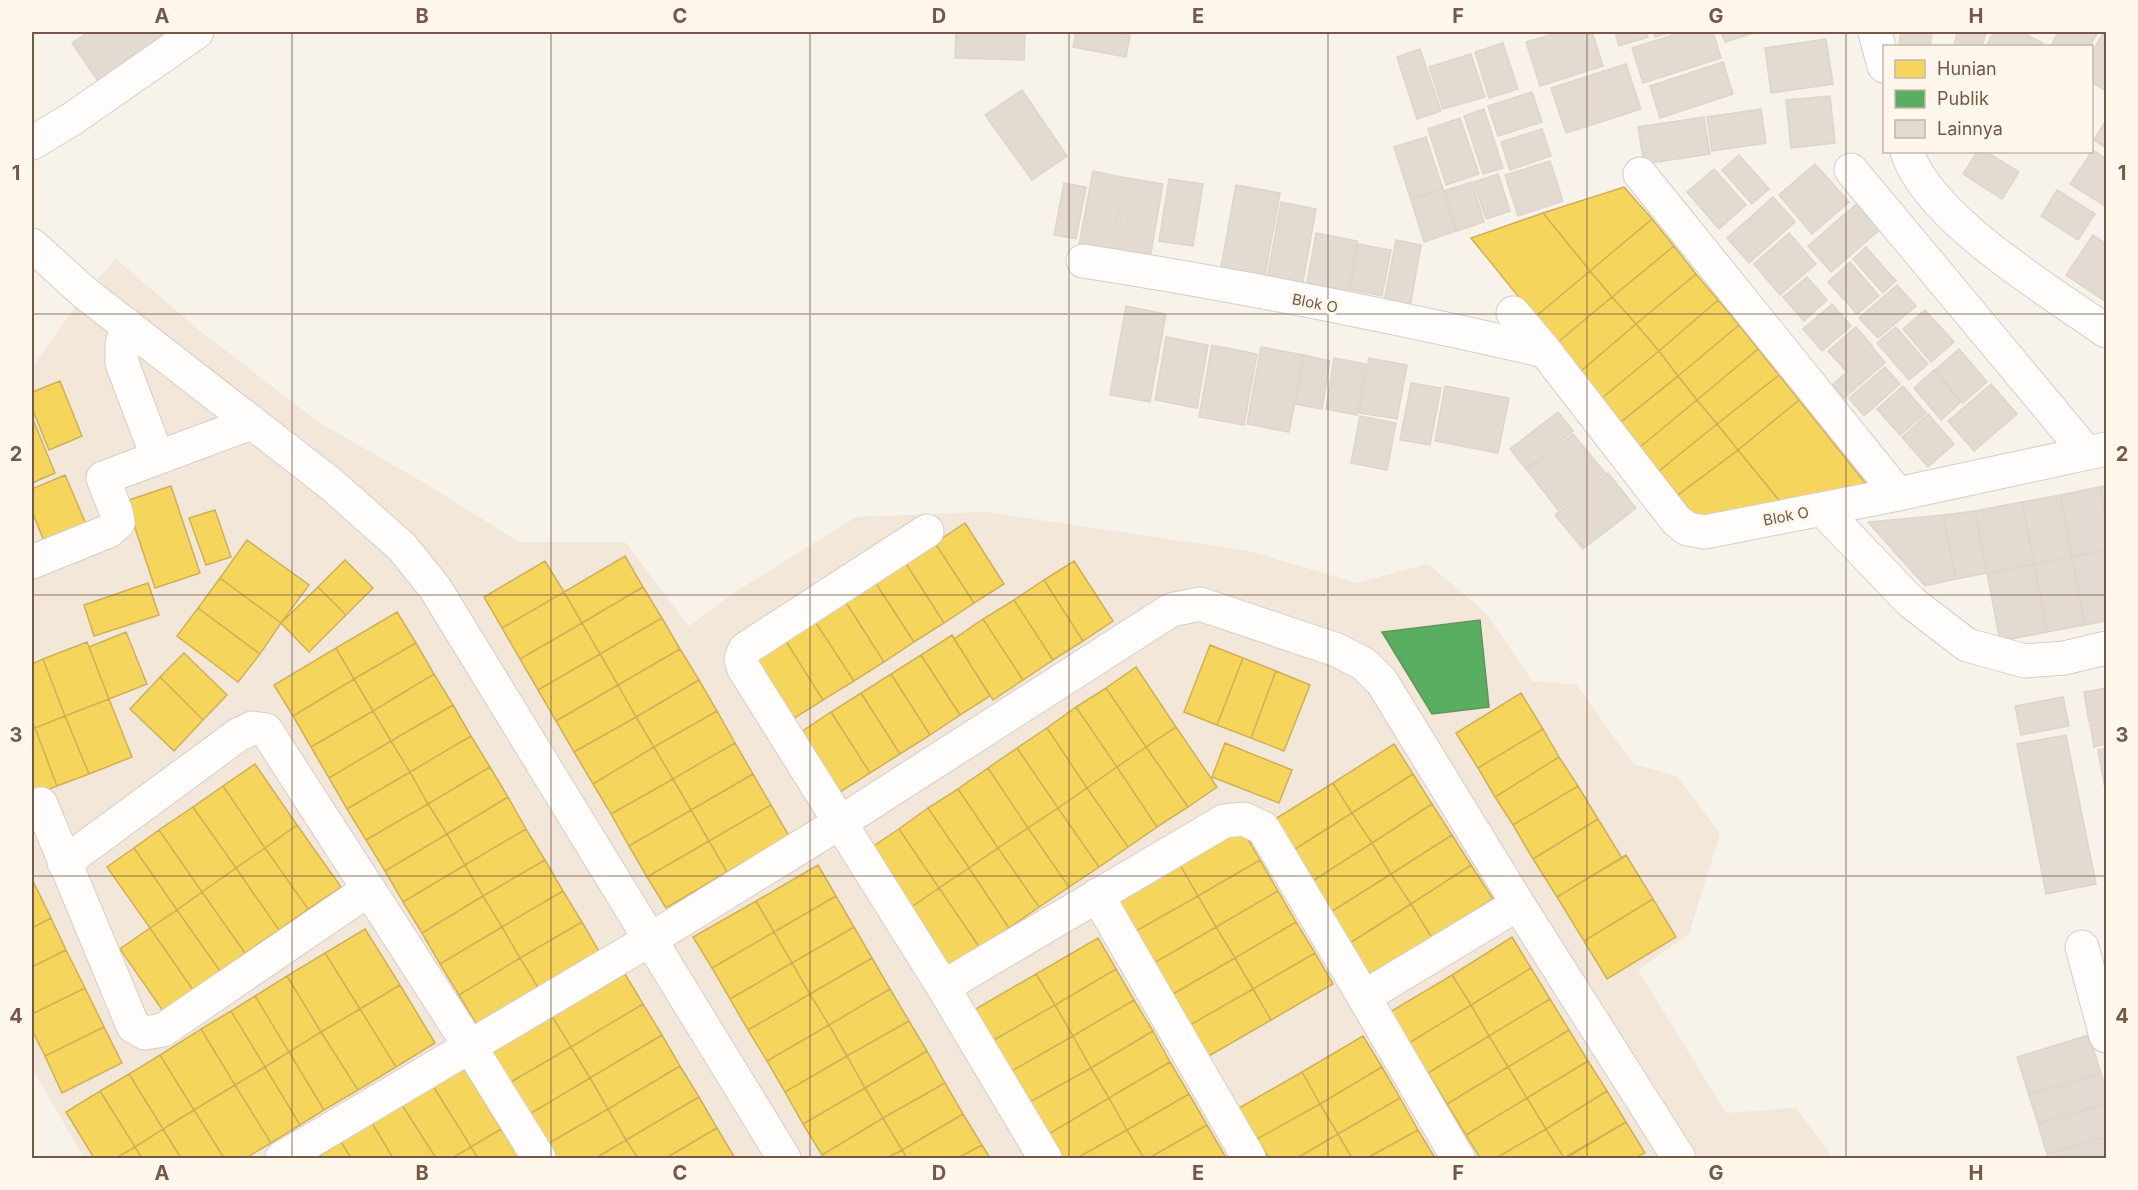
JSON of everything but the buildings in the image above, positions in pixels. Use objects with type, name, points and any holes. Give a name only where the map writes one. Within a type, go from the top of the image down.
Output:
[{"type":"street","points":[[32,144],[197,32]]},
{"type":"street","points":[[1875,32],[1883,62]]},
{"type":"street","points":[[1907,153],[1912,167],[1934,196],[1979,241],[2106,331]]},
{"type":"street","points":[[1851,170],[2096,451]]},
{"type":"street","points":[[1640,174],[1898,494]]},
{"type":"street","points":[[32,245],[85,293],[331,484],[402,547],[435,588],[784,1158]]},
{"type":"street","name":"Blok O","points":[[1083,261],[1171,275],[1447,329],[1545,351]]},
{"type":"street","name":"Blok O","points":[[1513,313],[1676,520],[1687,529],[1705,532],[1898,494],[2096,451]]},
{"type":"street","points":[[127,326],[122,344],[122,363],[157,456]]},
{"type":"street","points":[[32,562],[109,531],[118,523],[103,478],[157,456],[251,423]]},
{"type":"street","points":[[1822,509],[1911,602],[1967,645],[2025,661],[2064,658],[2106,648]]},
{"type":"street","points":[[927,531],[745,649],[741,659],[744,669],[943,987],[1045,1158]]},
{"type":"street","points":[[282,1158],[651,939],[841,822],[1171,610],[1200,603],[1337,650],[1364,664],[1382,682],[1678,1158]]},
{"type":"street","points":[[64,862],[238,735],[252,728],[266,730],[539,1158]]},
{"type":"street","points":[[41,804],[133,1026],[145,1033],[163,1030],[368,890]]},
{"type":"street","points":[[943,987],[1224,821],[1244,819],[1263,828],[1458,1158]]},
{"type":"street","points":[[1097,895],[1249,1158]]},
{"type":"street","points":[[1364,997],[1518,904]]},
{"type":"street","points":[[2082,947],[2106,1036]]},
{"type":"shaded area","points":[[116,259],[200,331],[320,423],[421,481],[519,542],[625,542],[689,626],[737,591],[856,517],[986,512],[1249,551],[1357,583],[1428,564],[1487,614],[1532,681],[1577,685],[1633,764],[1677,776],[1720,834],[1689,934],[1638,970],[1726,1113],[1796,1108],[1833,1158],[84,1158],[32,1068],[32,368],[85,293]]}]
